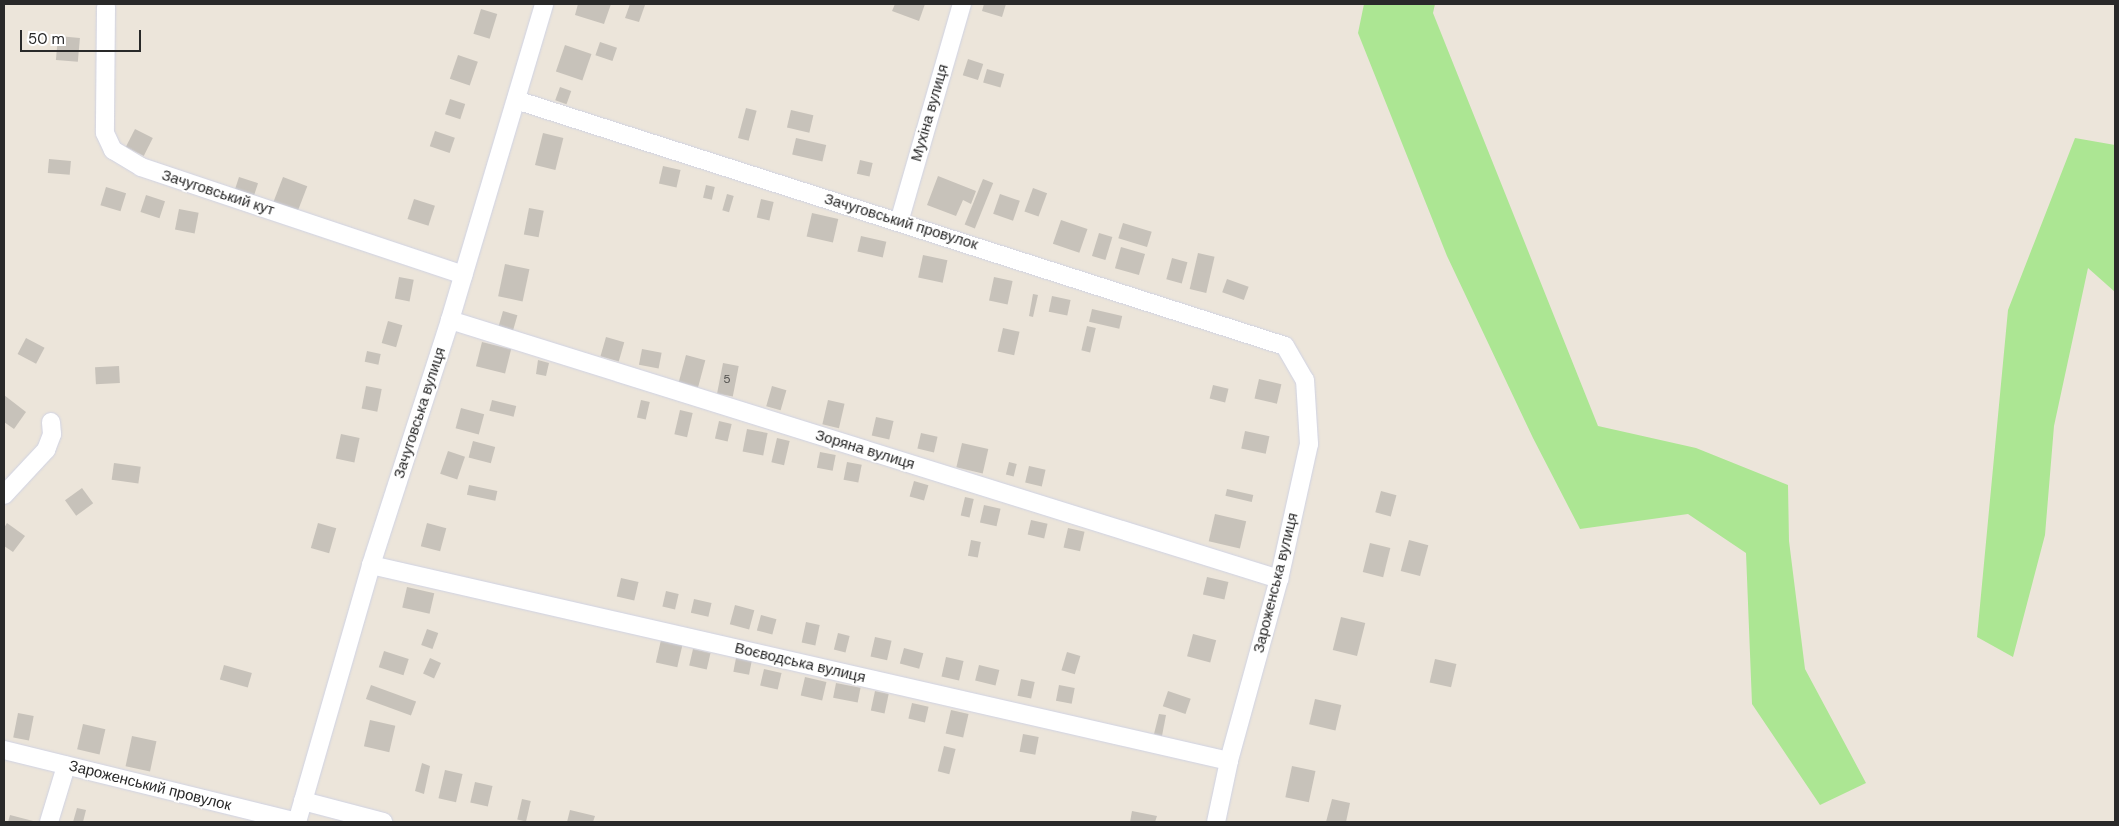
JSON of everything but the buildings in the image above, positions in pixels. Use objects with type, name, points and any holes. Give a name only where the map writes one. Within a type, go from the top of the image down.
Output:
[{"type":"street","name":"Зачуговська вулиця","points":[[297,822],[371,565],[450,320],[544,4]]},
{"type":"street","name":"Мухіна вулиця","points":[[899,222],[962,4]]},
{"type":"street","name":"Зачуговський кут","points":[[106,7],[105,133],[113,150],[141,167],[463,275]]},
{"type":"street","name":"Зачуговський провулок","points":[[516,100],[1285,346]]},
{"type":"street","name":"Зоряна вулиця","points":[[450,320],[1279,579]]},
{"type":"street","name":"Зароженська вулиця","points":[[1216,822],[1228,761],[1279,579],[1308,444],[1305,380],[1285,346]]},
{"type":"street","points":[[4,495],[46,450],[52,434],[51,422]]},
{"type":"street","name":"Воєводська вулиця","points":[[371,565],[1228,761]]},
{"type":"street","name":"Зароженський провулок","points":[[4,750],[297,822]]},
{"type":"street","points":[[49,822],[66,766]]},
{"type":"street","points":[[303,801],[383,822]]},
{"type":"green space","points":[[1364,4],[1435,4],[1433,13],[1598,426],[1696,448],[1788,485],[1789,541],[1805,669],[1866,783],[1820,805],[1752,704],[1746,553],[1688,514],[1580,529],[1533,438],[1447,256],[1358,33]]},
{"type":"green space","points":[[2075,138],[2115,145],[2115,292],[2088,268],[2054,426],[2045,535],[2013,657],[1977,637],[2008,310]]}]
